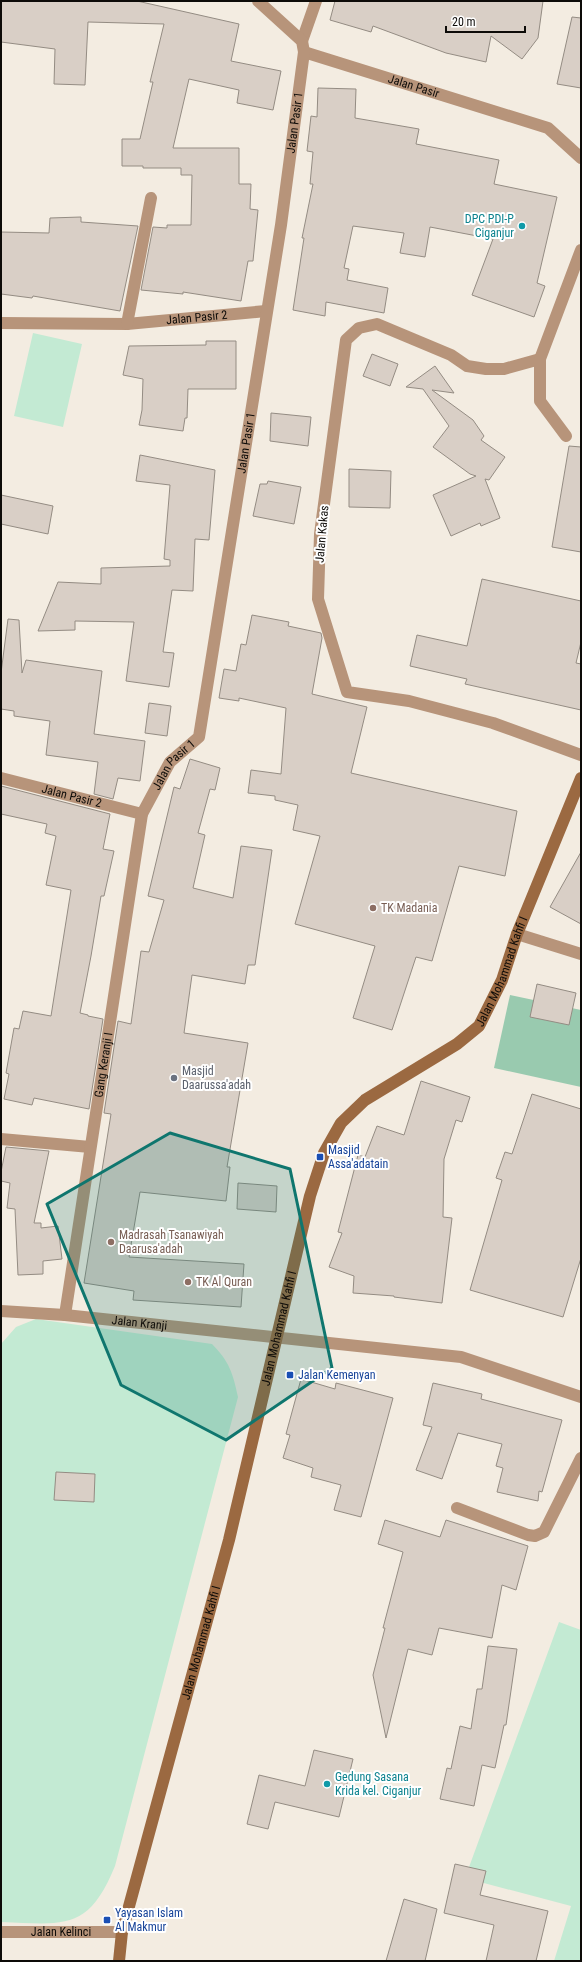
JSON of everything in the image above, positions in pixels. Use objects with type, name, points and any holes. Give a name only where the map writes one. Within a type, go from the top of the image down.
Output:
[{"type":"main road","name":"Jalan Mohammad Kahfi I","points":[[119,1961],[122,1932],[229,1540],[278,1338],[310,1196],[324,1153],[341,1123],[365,1100],[457,1044],[479,1026],[502,980],[517,934],[581,778]]},
{"type":"street","name":"Jalan Pasir","points":[[258,1],[303,46],[548,128],[581,158]]},
{"type":"street","name":"Jalan Pasir 1","points":[[142,814],[170,762],[199,737],[266,311],[281,225],[303,46],[316,1]]},
{"type":"street","points":[[127,324],[151,198]]},
{"type":"street","points":[[566,436],[540,401],[540,360],[581,250]]},
{"type":"street","name":"Jalan Pasir 2","points":[[1,323],[127,324],[266,311]]},
{"type":"street","name":"Jalan Kakas","points":[[540,360],[504,369],[486,369],[467,366],[451,355],[378,324],[359,328],[346,340],[320,534],[318,599],[347,692],[409,701],[493,723],[581,755]]},
{"type":"street","name":"Jalan Pasir 2","points":[[1,778],[142,814]]},
{"type":"street","name":"Gang Keranji I","points":[[65,1315],[142,814]]},
{"type":"street","points":[[517,934],[581,954]]},
{"type":"street","points":[[1,1139],[90,1147]]},
{"type":"street","name":"Jalan Kranji","points":[[1,1311],[65,1315],[278,1338]]},
{"type":"street","points":[[278,1338],[461,1357],[581,1397]]},
{"type":"street","points":[[457,1508],[528,1535],[535,1536],[544,1532],[581,1458]]},
{"type":"street","name":"Jalan Kelinci","points":[[1,1932],[122,1932]]},
{"type":"highlighted area","points":[[170,1133],[290,1169],[332,1368],[226,1440],[121,1385],[47,1204]]},
{"type":"green space","points":[[33,333],[82,344],[63,427],[14,416]]},
{"type":"green space","points":[[510,995],[581,1010],[581,1087],[494,1068]]},
{"type":"green space","points":[[36,1319],[212,1344],[223,1356],[230,1368],[238,1397],[115,1866],[95,1903],[84,1913],[72,1920],[58,1923],[1,1922],[1,1344],[16,1327]]},
{"type":"green space","points":[[559,1622],[581,1630],[581,1961],[554,1961],[571,1906],[465,1878]]},
{"type":"building","points":[[1,1],[137,1],[239,24],[231,61],[281,71],[273,110],[237,103],[239,90],[189,79],[173,148],[239,148],[239,184],[251,184],[250,209],[258,210],[253,261],[248,261],[241,301],[183,292],[183,294],[141,290],[153,227],[167,228],[167,225],[191,225],[192,175],[181,175],[181,168],[143,168],[143,166],[122,166],[122,139],[140,139],[153,82],[150,82],[164,24],[88,22],[85,85],[54,84],[55,49],[1,42]]},
{"type":"building","points":[[335,1],[543,1],[538,38],[522,59],[491,36],[486,62],[446,53],[373,26],[371,32],[330,20]]},
{"type":"building","points":[[572,17],[581,18],[581,88],[557,84]]},
{"type":"building","points":[[318,88],[356,89],[355,118],[419,129],[416,144],[499,160],[494,184],[557,197],[537,283],[545,286],[534,317],[472,295],[493,239],[430,227],[425,257],[400,253],[404,233],[353,226],[344,268],[349,269],[347,280],[388,288],[384,313],[326,302],[325,316],[293,310],[304,238],[302,238],[313,184],[310,184],[313,152],[307,151],[311,116],[317,117]]},
{"type":"building","points":[[81,217],[81,222],[138,226],[120,311],[33,296],[32,298],[1,294],[1,232],[49,233],[50,218]]},
{"type":"building","points":[[206,341],[236,341],[236,389],[188,389],[187,418],[185,418],[183,431],[139,425],[142,410],[143,379],[123,375],[129,346],[206,345]]},
{"type":"building","points":[[372,354],[398,364],[390,386],[363,376]]},
{"type":"building","points":[[435,366],[454,393],[432,390],[473,420],[484,436],[481,440],[505,457],[489,480],[485,479],[500,518],[481,526],[480,523],[451,536],[433,495],[476,476],[470,474],[433,447],[449,426],[423,389],[406,387]]},
{"type":"building","points":[[271,413],[311,417],[308,446],[270,441]]},
{"type":"building","points":[[569,446],[581,447],[581,552],[552,547]]},
{"type":"building","points":[[140,455],[215,470],[209,540],[195,539],[193,591],[172,590],[163,652],[174,653],[169,687],[126,681],[134,622],[75,621],[75,630],[38,631],[58,582],[101,584],[101,568],[170,566],[170,560],[164,559],[170,485],[136,481]]},
{"type":"building","points":[[349,469],[391,471],[390,508],[349,507]]},
{"type":"building","points":[[268,481],[301,487],[294,524],[253,516],[260,484],[267,484]]},
{"type":"building","points":[[1,495],[53,506],[48,534],[1,524]]},
{"type":"building","points":[[482,579],[581,601],[581,642],[576,663],[581,664],[581,710],[465,684],[467,679],[410,666],[417,635],[467,646]]},
{"type":"building","points":[[252,615],[289,622],[288,626],[321,633],[322,638],[312,694],[367,707],[351,773],[517,811],[505,876],[459,866],[432,961],[416,957],[392,1030],[353,1018],[375,946],[295,924],[320,836],[293,830],[298,805],[275,800],[275,796],[248,793],[251,770],[281,774],[286,708],[239,698],[239,701],[219,698],[224,669],[236,671],[241,644],[246,645]]},
{"type":"building","points":[[8,619],[19,620],[22,673],[26,660],[102,671],[94,734],[145,741],[140,781],[118,778],[113,799],[94,794],[98,762],[46,755],[50,721],[14,716],[14,711],[1,709],[1,673]]},
{"type":"building","points":[[149,703],[171,706],[167,736],[145,733]]},
{"type":"building","points":[[190,759],[220,768],[215,790],[210,789],[198,833],[205,835],[193,888],[233,898],[241,846],[272,850],[255,965],[248,965],[245,984],[192,975],[184,1033],[248,1043],[227,1167],[230,1167],[226,1201],[140,1192],[129,1257],[244,1264],[241,1307],[133,1300],[134,1291],[84,1283],[111,1114],[104,1113],[118,1021],[131,1024],[141,951],[149,952],[164,900],[148,896],[174,787],[180,789]]},
{"type":"building","points":[[1,786],[110,814],[103,849],[114,851],[104,896],[101,896],[80,1013],[103,1019],[89,1109],[34,1098],[32,1105],[4,1099],[9,1074],[6,1073],[14,1028],[19,1029],[23,1011],[51,1016],[71,890],[46,885],[56,836],[45,833],[47,824],[1,814]]},
{"type":"building","points":[[581,852],[581,924],[550,907]]},
{"type":"building","points":[[537,984],[576,993],[569,1025],[530,1017]]},
{"type":"building","points":[[421,1081],[470,1097],[462,1122],[456,1120],[444,1159],[443,1217],[452,1218],[442,1303],[394,1296],[353,1293],[354,1276],[329,1267],[342,1233],[338,1232],[358,1155],[365,1157],[377,1126],[404,1135]]},
{"type":"building","points":[[532,1094],[581,1109],[581,1258],[563,1317],[470,1290],[502,1180],[496,1178],[505,1152],[512,1154]]},
{"type":"building","points":[[6,1147],[49,1151],[34,1223],[41,1223],[41,1228],[58,1226],[62,1259],[43,1261],[43,1274],[18,1275],[15,1209],[7,1208],[10,1183],[1,1181],[1,1172]]},
{"type":"building","points":[[238,1183],[277,1186],[276,1212],[237,1209]]},
{"type":"building","points":[[301,1379],[335,1389],[336,1383],[393,1398],[361,1517],[334,1510],[341,1485],[311,1477],[313,1468],[283,1458],[290,1435],[286,1434]]},
{"type":"building","points":[[433,1383],[482,1394],[481,1399],[562,1420],[542,1492],[539,1491],[538,1501],[497,1492],[503,1468],[496,1466],[502,1444],[458,1433],[442,1479],[416,1470],[432,1427],[423,1425]]},
{"type":"building","points":[[56,1472],[95,1474],[94,1502],[54,1500]]},
{"type":"building","points":[[385,1520],[440,1537],[446,1520],[528,1546],[516,1590],[502,1585],[492,1638],[439,1628],[432,1655],[408,1649],[386,1738],[373,1675],[385,1628],[383,1628],[403,1552],[378,1544]]},
{"type":"building","points":[[488,1646],[517,1649],[506,1725],[504,1725],[495,1768],[482,1765],[474,1806],[440,1799],[447,1768],[451,1769],[460,1726],[471,1729],[477,1689],[482,1689]]},
{"type":"building","points":[[314,1750],[353,1759],[339,1817],[275,1802],[268,1829],[247,1824],[259,1775],[305,1786]]},
{"type":"building","points":[[455,1864],[486,1871],[480,1895],[548,1911],[536,1961],[486,1961],[494,1925],[444,1913]]},
{"type":"building","points":[[404,1899],[437,1909],[425,1961],[386,1961]]},
{"type":"place","name":"DPC PDI-P Ciganjur","points":[[522,226]]},
{"type":"place","name":"TK Madania","points":[[373,908]]},
{"type":"place","name":"Masjid Daarussa'adah","points":[[174,1078]]},
{"type":"place","name":"Masjid Assa'adatain","points":[[320,1157]]},
{"type":"place","name":"Madrasah Tsanawiyah Daarusa'adah","points":[[111,1242]]},
{"type":"place","name":"TK Al Quran","points":[[188,1282]]},
{"type":"place","name":"Jalan Kemenyan","points":[[290,1375]]},
{"type":"place","name":"Gedung Sasana Krida kel. Ciganjur","points":[[327,1784]]},
{"type":"place","name":"Yayasan Islam Al Makmur","points":[[107,1920]]}]
